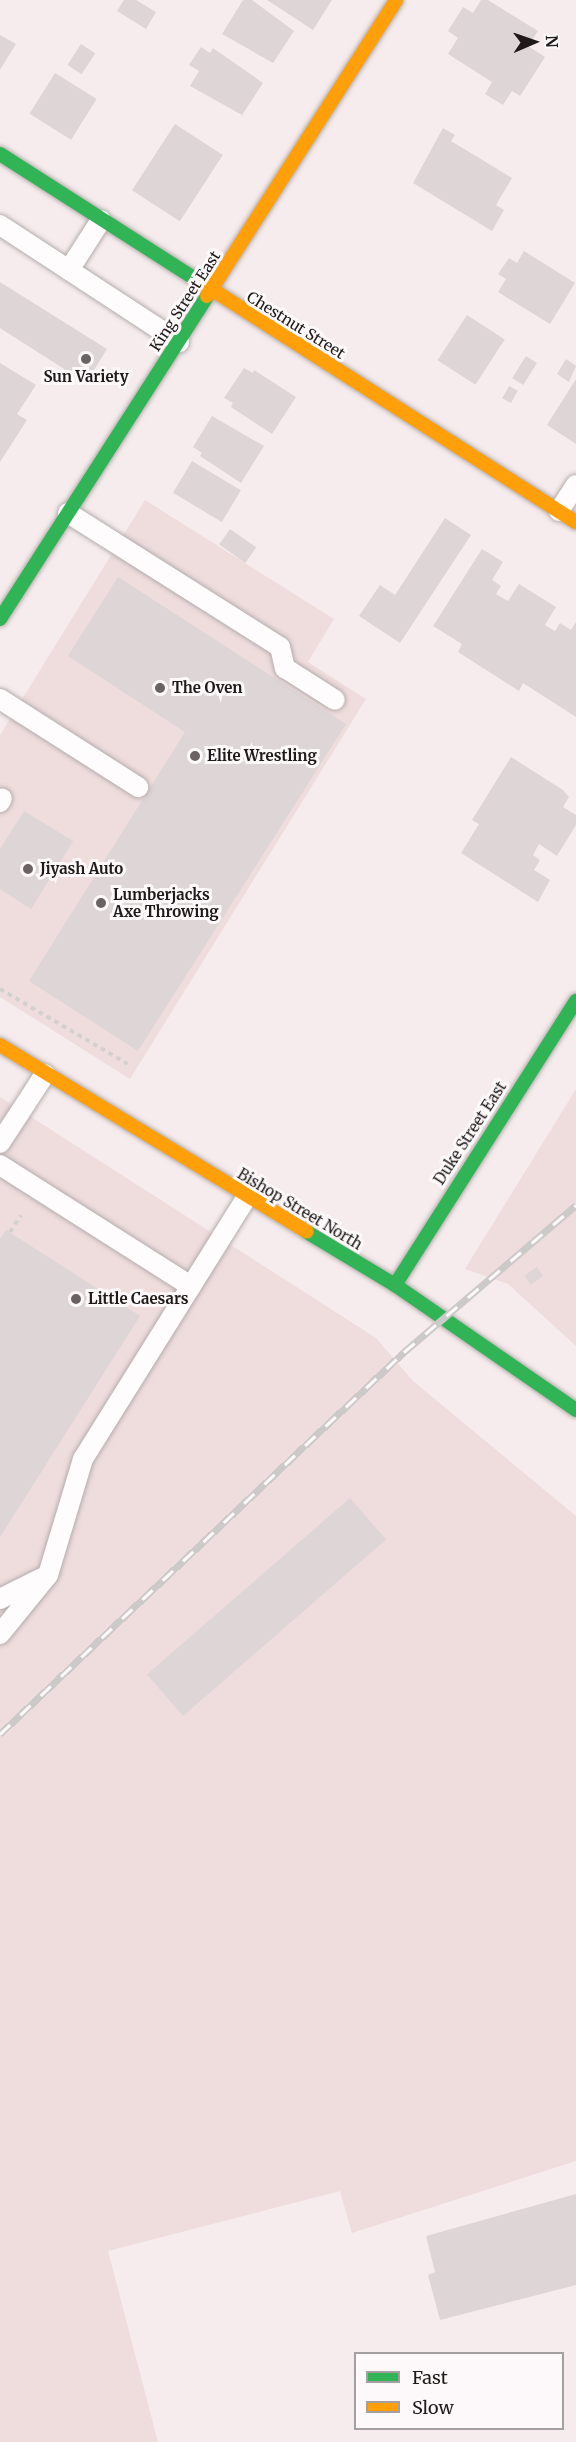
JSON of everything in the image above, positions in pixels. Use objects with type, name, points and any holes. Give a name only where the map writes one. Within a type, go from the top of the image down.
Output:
[{"type":"main road","name":"King Street East","points":[[0,619],[212,291],[396,0]]},
{"type":"main road","name":"Chestnut Street","points":[[0,154],[576,522]]},
{"type":"main road","name":"Duke Street East","points":[[395,1285],[576,1001]]},
{"type":"main road","name":"Bishop Street North","points":[[0,1045],[395,1285],[576,1410]]},
{"type":"lane","points":[[69,270],[101,220]]},
{"type":"lane","points":[[0,225],[179,342]]},
{"type":"lane","points":[[559,511],[576,485]]},
{"type":"lane","points":[[68,513],[280,647],[285,668],[335,700]]},
{"type":"lane","points":[[0,699],[138,787]]},
{"type":"lane","points":[[0,1143],[45,1074]]},
{"type":"lane","points":[[0,1165],[191,1286]]},
{"type":"lane","points":[[0,1634],[48,1575],[83,1459],[247,1197]]},
{"type":"lane","points":[[0,1599],[48,1575]]},
{"type":"path","points":[[0,989],[128,1064]]},
{"type":"shaded area","points":[[145,500],[334,619],[308,662],[366,699],[130,1079],[0,997],[0,735]]},
{"type":"shaded area","points":[[576,1089],[576,1346],[508,1284],[465,1269]]},
{"type":"shaded area","points":[[0,1097],[376,1338],[413,1381],[576,1516],[576,2161],[352,2233],[340,2191],[108,2251],[158,2442],[0,2442]]},
{"type":"building","points":[[124,0],[136,0],[156,12],[146,29],[117,11]]},
{"type":"building","points":[[243,0],[252,0],[294,31],[273,63],[222,34]]},
{"type":"building","points":[[267,0],[332,0],[313,30]]},
{"type":"building","points":[[481,0],[488,0],[538,31],[528,46],[545,57],[520,96],[512,91],[503,105],[485,94],[492,82],[448,54],[458,38],[448,31],[463,7],[473,13]]},
{"type":"building","points":[[0,35],[16,44],[0,70]]},
{"type":"building","points":[[81,44],[95,53],[82,74],[67,65]]},
{"type":"building","points":[[201,47],[210,53],[213,48],[263,83],[242,115],[190,86],[199,71],[189,65]]},
{"type":"building","points":[[55,73],[97,99],[71,140],[30,114]]},
{"type":"building","points":[[175,124],[223,155],[180,221],[132,190]]},
{"type":"building","points":[[443,128],[455,135],[451,141],[512,178],[496,205],[504,210],[492,231],[413,183]]},
{"type":"building","points":[[524,251],[575,283],[550,324],[498,292],[506,279],[498,274],[509,258],[517,263]]},
{"type":"building","points":[[0,282],[107,349],[86,383],[0,328]]},
{"type":"building","points":[[467,315],[505,340],[475,385],[438,360]]},
{"type":"building","points":[[526,356],[537,363],[523,385],[512,378]]},
{"type":"building","points":[[566,359],[576,366],[569,382],[557,374]]},
{"type":"building","points":[[0,363],[36,385],[17,414],[27,420],[0,462]]},
{"type":"building","points":[[244,368],[253,373],[254,370],[296,397],[272,434],[231,407],[233,403],[224,398]]},
{"type":"building","points":[[576,379],[576,444],[547,425]]},
{"type":"building","points":[[509,386],[518,391],[511,403],[502,398]]},
{"type":"building","points":[[212,416],[264,446],[241,483],[200,456],[202,453],[193,447]]},
{"type":"building","points":[[192,461],[241,490],[222,522],[173,493]]},
{"type":"building","points":[[445,518],[471,535],[400,643],[359,616],[380,585],[395,595]]},
{"type":"building","points":[[230,529],[256,547],[245,563],[219,545]]},
{"type":"building","points":[[482,549],[503,562],[492,580],[501,586],[496,594],[508,601],[519,584],[556,607],[545,625],[555,631],[560,623],[571,630],[576,622],[576,717],[523,683],[519,691],[458,652],[462,644],[433,626]]},
{"type":"building","points":[[118,577],[346,724],[138,1051],[29,981],[185,732],[68,656]]},
{"type":"building","points":[[511,757],[563,790],[569,797],[563,807],[576,815],[576,825],[557,856],[539,844],[533,855],[540,860],[534,870],[550,880],[538,902],[461,853],[479,824],[472,820]]},
{"type":"building","name":"Jiyash Auto","points":[[24,811],[73,841],[31,909],[0,889],[0,849]]},
{"type":"building","points":[[6,1230],[140,1316],[0,1537],[0,1239]]},
{"type":"building","points":[[537,1267],[543,1276],[531,1285],[525,1275]]},
{"type":"building","points":[[350,1498],[386,1540],[183,1716],[147,1674]]},
{"type":"building","points":[[576,2194],[576,2285],[440,2320],[428,2275],[435,2272],[426,2236]]},
{"type":"railway","points":[[0,1734],[404,1352],[576,1205]]},
{"type":"traffic: fast","points":[[0,154],[202,283]]},
{"type":"traffic: fast","points":[[0,619],[207,296]]},
{"type":"traffic: fast","points":[[395,1285],[576,1001]]},
{"type":"traffic: fast","points":[[307,1232],[395,1285],[576,1410]]},
{"type":"traffic: slow","points":[[207,296],[396,0]]},
{"type":"traffic: slow","points":[[202,283],[576,522]]},
{"type":"traffic: slow","points":[[0,1045],[307,1232]]},
{"type":"place","name":"Sun Variety","points":[[86,359]]},
{"type":"place","name":"The Oven","points":[[160,688]]},
{"type":"place","name":"Elite Wrestling","points":[[195,756]]},
{"type":"place","name":"Jiyash Auto","points":[[28,869]]},
{"type":"place","name":"Lumberjacks Axe Throwing","points":[[101,903]]},
{"type":"place","name":"Little Caesars","points":[[76,1299]]}]
